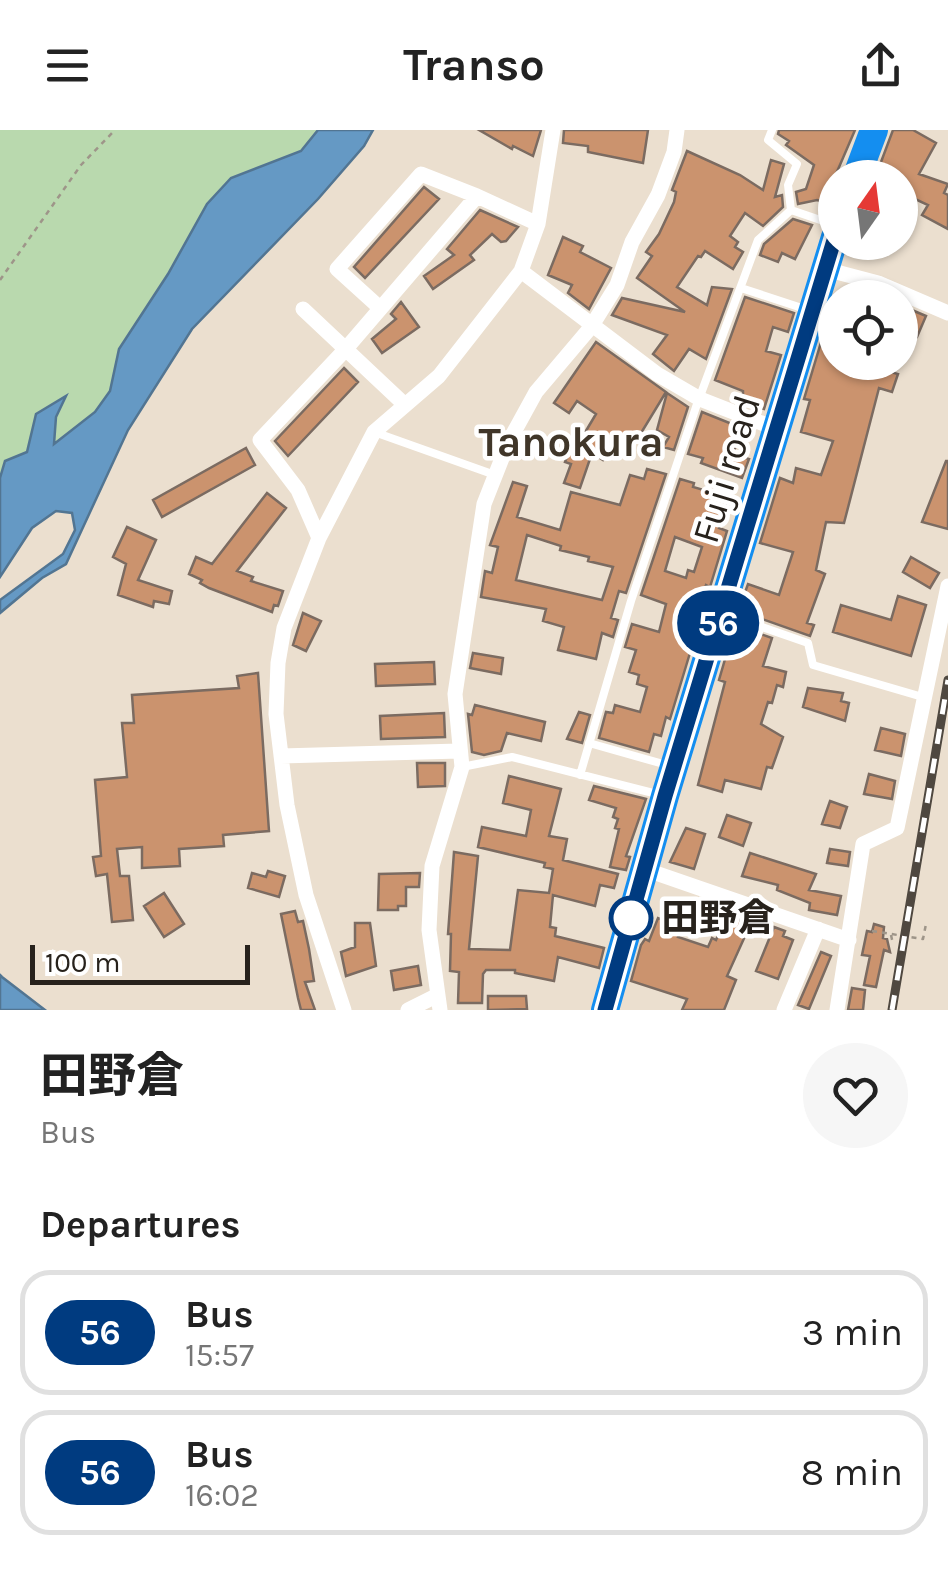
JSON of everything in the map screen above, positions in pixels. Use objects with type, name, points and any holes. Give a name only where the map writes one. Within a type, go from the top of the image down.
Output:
[{"type":"highway","points":[[863,160],[874,130]]},
{"type":"highway","name":"Fuji road","points":[[605,1010],[665,796],[828,260]]},
{"type":"street","points":[[344,1010],[296,858],[276,714],[284,628],[319,538],[374,432],[440,376],[521,272],[538,224],[552,130]]},
{"type":"street","points":[[408,1010],[438,1003],[436,962],[429,930],[432,866],[460,759],[455,694],[484,504],[508,443],[536,392],[591,328],[616,285],[632,242],[658,195],[674,152],[677,130]]},
{"type":"street","points":[[380,308],[336,269],[422,174],[538,224]]},
{"type":"street","points":[[319,538],[298,490],[260,440],[344,350],[476,196]]},
{"type":"street","points":[[825,269],[878,283],[948,312]]},
{"type":"street","points":[[521,272],[656,374],[700,399],[778,429]]},
{"type":"street","points":[[303,309],[404,404]]},
{"type":"street","points":[[837,1010],[863,844],[897,828],[948,586]]},
{"type":"street","points":[[280,756],[460,759]]},
{"type":"street","points":[[644,869],[849,940]]},
{"type":"street","points":[[784,1010],[818,928]]},
{"type":"lane","points":[[772,130],[768,140],[796,164],[788,185],[790,210]]},
{"type":"lane","points":[[790,210],[818,219]]},
{"type":"lane","points":[[580,774],[631,601],[758,240],[790,210]]},
{"type":"lane","points":[[741,288],[812,312]]},
{"type":"lane","points":[[374,432],[495,475]]},
{"type":"lane","points":[[721,613],[808,643],[813,666],[926,698]]},
{"type":"lane","points":[[590,743],[674,768]]},
{"type":"lane","points":[[460,759],[512,757],[665,796]]},
{"type":"path","points":[[0,280],[81,165],[115,130]]},
{"type":"path","points":[[872,930],[922,939],[926,924]]},
{"type":"path","points":[[892,934],[893,944]]},
{"type":"green space","points":[[0,130],[318,130],[302,151],[230,178],[207,204],[119,349],[110,390],[95,412],[54,445],[56,417],[27,452],[6,461],[0,478]]},
{"type":"water","points":[[318,130],[373,130],[318,199],[192,329],[128,430],[66,564],[42,578],[0,613],[0,600],[63,554],[75,530],[72,513],[56,511],[32,528],[0,577],[0,478],[5,461],[27,452],[36,414],[66,396],[56,417],[54,444],[95,412],[110,391],[119,349],[207,204],[231,178],[301,151]]},
{"type":"water","points":[[2,977],[45,1010],[0,1010]]},
{"type":"building","points":[[479,130],[541,130],[533,156]]},
{"type":"building","points":[[564,130],[648,130],[643,163],[588,152],[588,146],[563,143]]},
{"type":"building","points":[[779,130],[855,130],[842,160],[818,160],[818,200],[798,204],[796,192],[806,189],[814,165],[786,145],[789,141],[778,134]]},
{"type":"building","points":[[893,130],[913,130],[936,143],[919,174],[948,184],[944,193],[948,195],[948,229],[922,215],[928,205],[918,200],[918,160],[882,160]]},
{"type":"building","points":[[687,151],[763,190],[771,160],[784,164],[775,197],[782,195],[783,207],[763,226],[745,213],[730,236],[738,242],[735,247],[743,252],[733,269],[705,251],[677,287],[707,305],[712,287],[732,289],[706,359],[689,349],[674,371],[653,354],[667,335],[612,315],[622,298],[685,312],[637,278],[652,256],[646,252],[674,202],[676,192],[672,190]]},
{"type":"building","points":[[424,187],[439,199],[365,278],[354,267]]},
{"type":"building","points":[[480,210],[518,227],[506,241],[501,242],[492,234],[470,255],[474,260],[433,289],[424,276],[454,255],[447,249]]},
{"type":"building","points":[[793,219],[812,225],[795,259],[782,253],[778,262],[760,255],[764,244]]},
{"type":"building","points":[[563,237],[583,246],[580,252],[611,268],[589,309],[568,293],[572,285],[548,275]]},
{"type":"building","points":[[745,297],[794,313],[788,332],[773,327],[766,351],[781,355],[764,409],[743,403],[743,391],[715,380]]},
{"type":"building","points":[[401,302],[419,327],[382,353],[372,339],[396,319],[391,314]]},
{"type":"building","points":[[918,313],[926,316],[918,335]]},
{"type":"building","points":[[596,342],[666,392],[635,443],[622,435],[603,460],[592,453],[580,488],[564,483],[571,464],[565,462],[596,414],[577,401],[569,413],[554,403]]},
{"type":"building","points":[[818,352],[818,380],[896,380],[892,392],[879,388],[844,523],[826,522],[816,570],[825,574],[807,623],[814,625],[810,636],[745,613],[750,600],[743,598],[748,584],[779,595],[793,552],[760,543],[780,478],[793,483],[796,468],[821,475],[833,441],[801,432],[810,400],[804,399]]},
{"type":"building","points":[[344,368],[358,382],[288,456],[275,441]]},
{"type":"building","points":[[667,393],[688,407],[674,450],[663,447],[669,437],[657,430]]},
{"type":"building","points":[[702,412],[742,428],[733,454],[749,459],[742,478],[688,454]]},
{"type":"building","points":[[246,448],[255,465],[162,517],[153,500]]},
{"type":"building","points":[[948,461],[948,529],[922,522]]},
{"type":"building","points":[[647,469],[666,474],[626,593],[619,591],[611,618],[618,620],[613,637],[602,633],[596,659],[558,650],[564,627],[543,621],[546,609],[481,597],[485,571],[492,573],[498,547],[490,545],[513,482],[527,486],[517,517],[560,530],[571,492],[620,505],[630,475],[644,479]],"holes":[[[527,535],[561,546],[560,550],[613,567],[602,600],[516,580]]]},
{"type":"building","points":[[680,479],[728,497],[719,528],[727,531],[710,587],[706,585],[670,719],[666,717],[661,736],[654,734],[649,752],[599,738],[606,712],[613,713],[615,705],[640,712],[647,687],[637,684],[639,675],[629,672],[636,650],[625,647],[632,624],[659,632],[666,604],[641,595]],"holes":[[[675,537],[702,547],[694,572],[688,570],[686,578],[665,571]]]},
{"type":"building","points":[[267,493],[286,508],[237,571],[253,577],[251,581],[283,591],[272,612],[209,588],[189,574],[196,557],[212,564]]},
{"type":"building","points":[[127,527],[156,540],[138,580],[172,591],[169,604],[154,601],[153,607],[118,595],[126,564],[113,557]]},
{"type":"building","points":[[911,557],[939,573],[930,588],[903,572]]},
{"type":"building","points":[[898,596],[926,605],[911,656],[833,632],[841,605],[891,620]]},
{"type":"building","points":[[303,613],[321,621],[306,651],[293,645]]},
{"type":"building","points":[[735,625],[772,638],[763,666],[786,672],[783,687],[777,685],[761,724],[783,737],[772,768],[767,767],[761,789],[725,780],[722,792],[698,785],[725,682],[719,680]]},
{"type":"building","points":[[473,653],[503,658],[501,674],[470,668]]},
{"type":"building","points":[[434,662],[435,684],[376,686],[375,664]]},
{"type":"building","points":[[258,673],[269,831],[223,835],[224,846],[179,849],[180,866],[142,868],[142,847],[117,849],[120,876],[129,876],[133,920],[112,922],[107,874],[96,876],[93,857],[101,856],[95,780],[127,777],[122,723],[134,723],[132,695],[239,688],[237,676]]},
{"type":"building","points":[[808,688],[843,693],[841,701],[849,703],[845,721],[803,707]]},
{"type":"building","points":[[475,705],[545,722],[541,741],[507,733],[501,751],[484,755],[472,752],[468,714],[472,715]]},
{"type":"building","points":[[579,712],[590,715],[582,743],[567,739]]},
{"type":"building","points":[[444,713],[445,737],[381,739],[380,716]]},
{"type":"building","points":[[881,728],[905,734],[901,756],[875,750]]},
{"type":"building","points":[[417,763],[445,763],[445,786],[418,787]]},
{"type":"building","points":[[869,774],[895,781],[892,799],[864,794]]},
{"type":"building","points":[[509,776],[561,789],[549,836],[567,839],[563,860],[618,874],[614,888],[600,885],[595,906],[553,895],[550,927],[556,928],[555,936],[604,948],[599,968],[558,957],[554,981],[515,970],[486,970],[482,1003],[458,1003],[459,972],[450,971],[448,934],[454,852],[478,856],[469,949],[510,950],[518,890],[549,893],[553,869],[544,867],[545,863],[478,847],[482,827],[526,836],[531,810],[503,803]]},
{"type":"building","points":[[594,786],[646,799],[626,856],[630,857],[626,870],[610,867],[619,829],[615,828],[618,819],[613,817],[616,808],[589,800]]},
{"type":"building","points":[[830,801],[847,807],[840,828],[822,824]]},
{"type":"building","points":[[727,815],[751,823],[743,846],[719,837]]},
{"type":"building","points":[[686,828],[705,834],[694,869],[670,862]]},
{"type":"building","points":[[830,849],[850,852],[848,866],[827,863]]},
{"type":"building","points":[[750,853],[816,874],[809,890],[841,896],[837,915],[809,910],[810,903],[777,890],[778,885],[742,876]]},
{"type":"building","points":[[268,871],[285,876],[279,897],[248,888],[252,873],[266,877]]},
{"type":"building","points":[[420,873],[419,887],[406,887],[406,906],[378,910],[379,874]]},
{"type":"building","points":[[164,893],[184,924],[164,937],[144,906]]},
{"type":"building","points":[[729,910],[750,925],[727,976],[736,980],[724,1010],[682,1010],[687,999],[631,981],[641,945],[645,939],[649,941],[658,918],[682,927],[678,937],[708,947],[712,938],[716,940]]},
{"type":"building","points":[[295,911],[298,922],[303,921],[309,949],[314,981],[305,982],[315,1010],[301,1010],[281,914]]},
{"type":"building","points":[[355,923],[370,923],[376,966],[346,976],[341,952],[355,947]]},
{"type":"building","points":[[874,924],[884,927],[883,938],[887,939],[890,952],[884,950],[876,987],[864,985],[870,956],[862,955],[867,931],[872,932]]},
{"type":"building","points":[[774,927],[793,940],[778,979],[756,971]]},
{"type":"building","points":[[821,952],[831,956],[809,1009],[798,1005]]},
{"type":"building","points":[[418,966],[421,985],[394,990],[391,971]]},
{"type":"building","points":[[852,988],[865,990],[863,1010],[848,1010]]},
{"type":"building","points":[[488,996],[526,996],[527,1009],[488,1010]]},
{"type":"railway","points":[[892,1010],[948,680]]},
{"type":"bus line","name":"56","points":[[605,1010],[665,796],[828,260]]},
{"type":"place","name":"田野倉","points":[[631,918]]},
{"type":"district","name":"Tanokura","points":[[571,441]]}]
